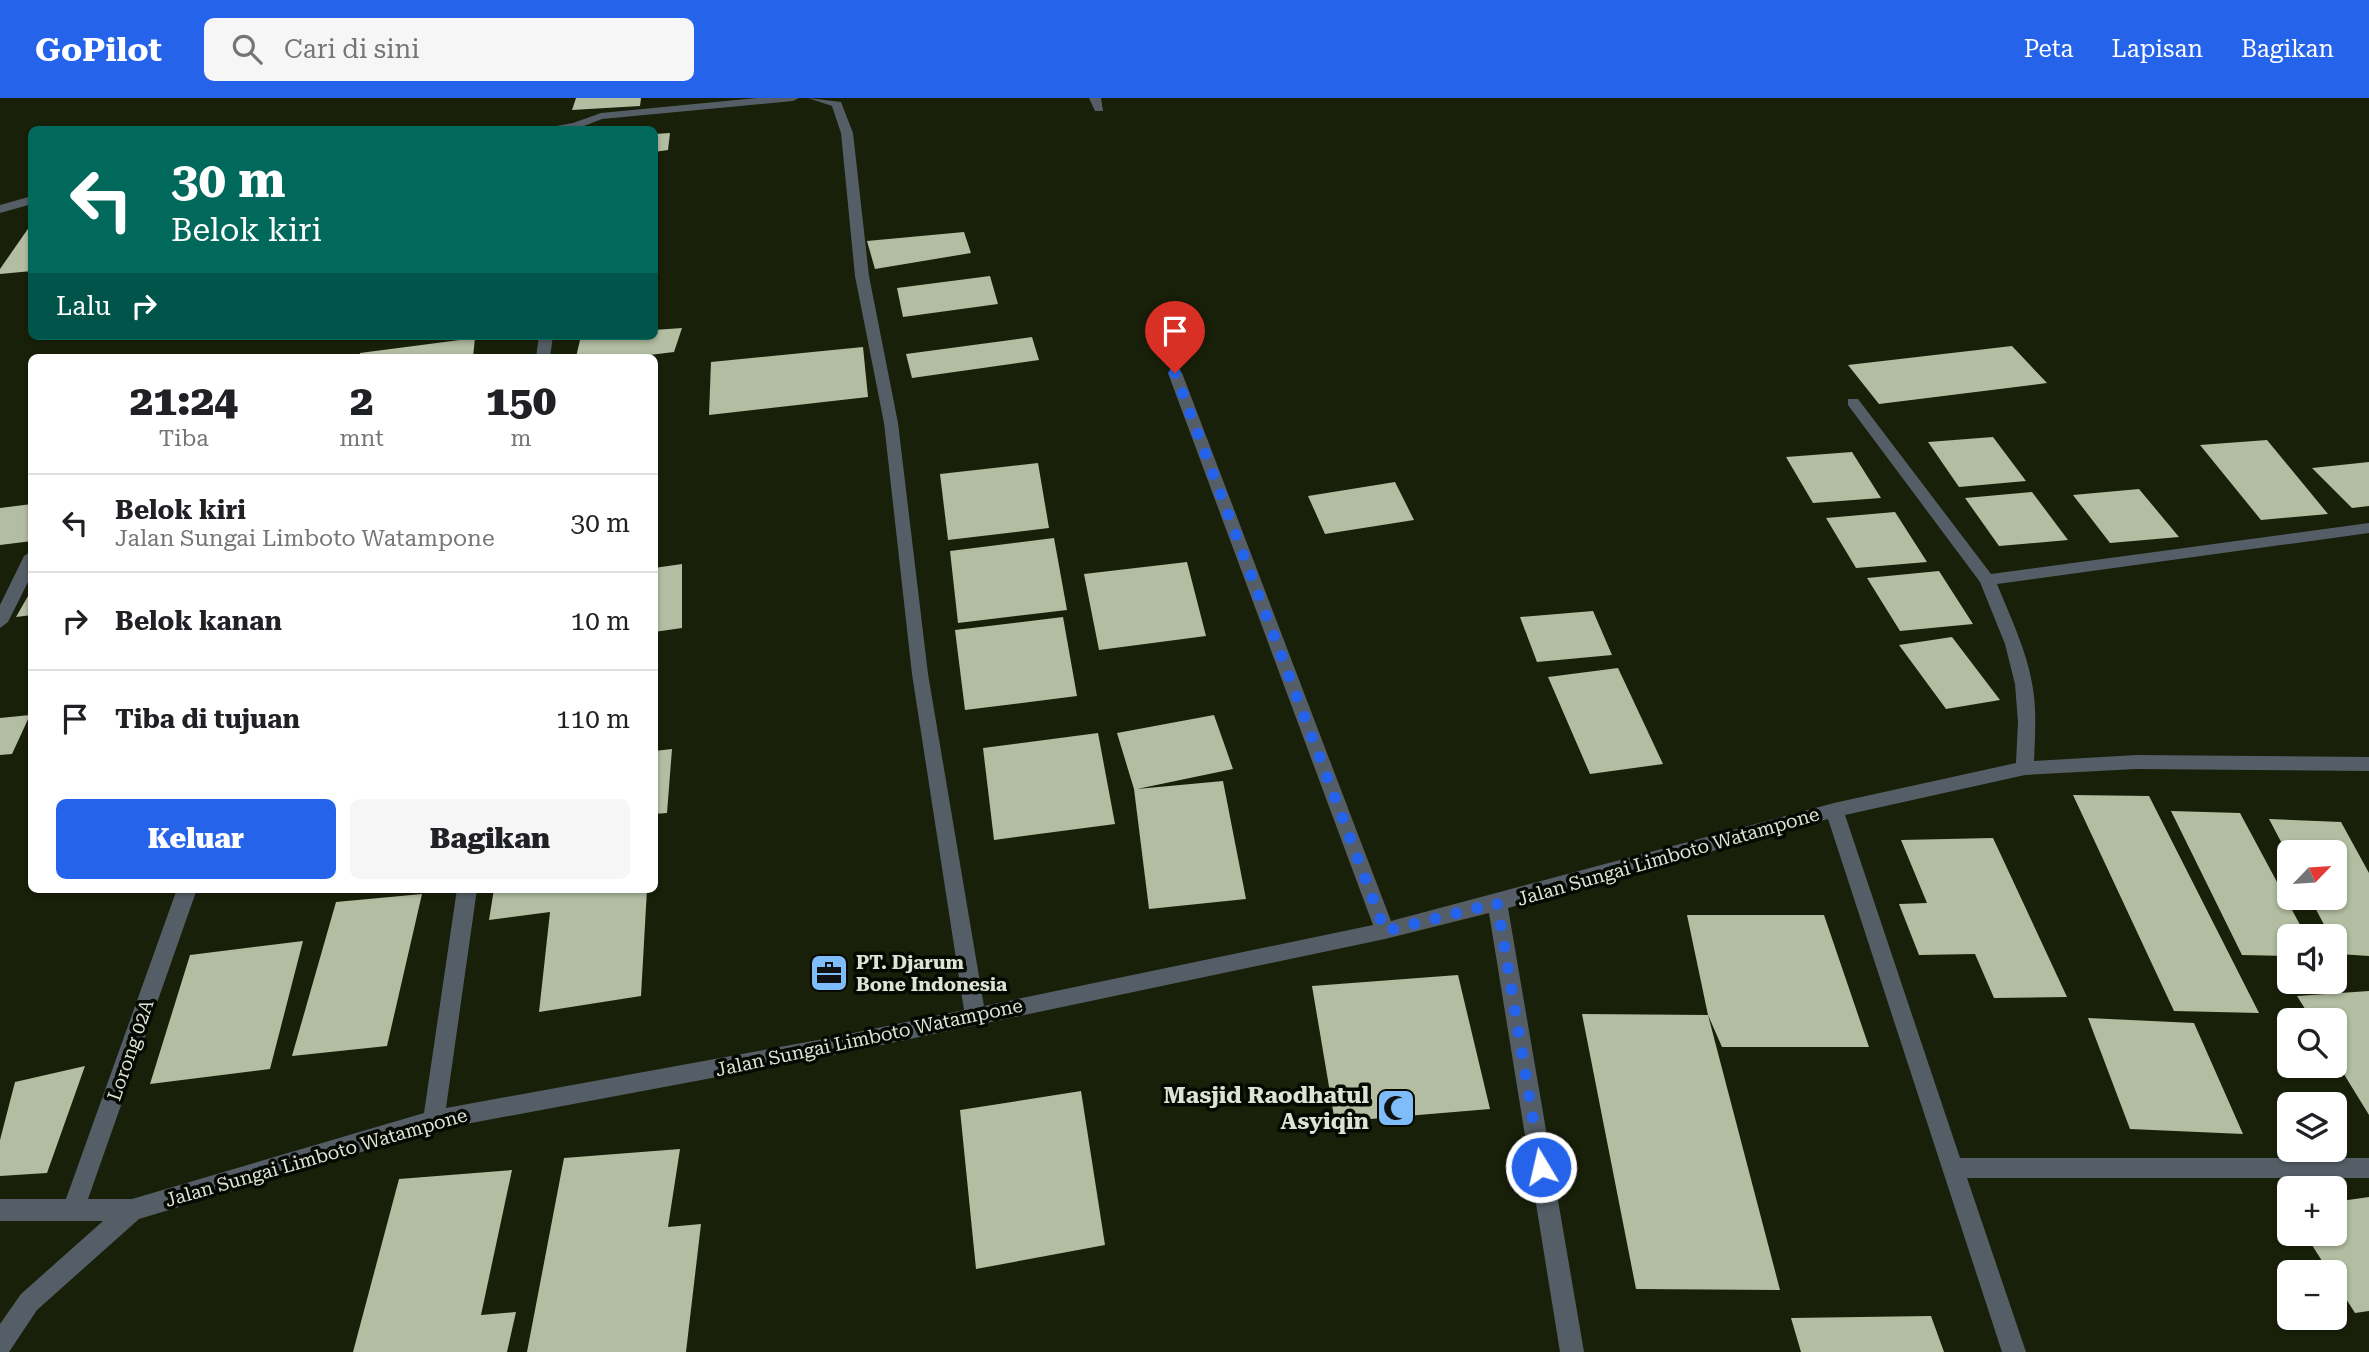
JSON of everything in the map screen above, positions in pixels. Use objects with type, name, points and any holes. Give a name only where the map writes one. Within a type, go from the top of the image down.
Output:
[{"type":"street","points":[[577,126],[580,122],[601,116],[793,98]]},
{"type":"street","points":[[821,99],[846,98]]},
{"type":"street","points":[[821,99],[837,104],[847,132],[862,276],[891,424],[920,674],[975,1016]]},
{"type":"street","points":[[0,209],[28,201]]},
{"type":"street","points":[[1175,373],[1385,931]]},
{"type":"street","points":[[1853,402],[1987,580],[2013,644],[2024,684],[2027,722],[2025,768]]},
{"type":"street","points":[[1987,580],[2369,528]]},
{"type":"street","points":[[0,622],[28,564]]},
{"type":"street","name":"Jalan Sungai Limboto Watampone","points":[[0,1345],[29,1303],[132,1210],[433,1120],[829,1047],[1385,931],[1497,903],[1834,810],[2025,768],[2136,762],[2369,764]]},
{"type":"street","points":[[1834,810],[2014,1352]]},
{"type":"street","name":"Lorong 02A","points":[[74,1210],[186,893]]},
{"type":"street","points":[[433,1120],[466,893]]},
{"type":"street","points":[[1497,903],[1572,1352]]},
{"type":"street","points":[[1954,1168],[2369,1168]]},
{"type":"street","points":[[0,1210],[132,1210]]},
{"type":"building","points":[[576,98],[641,98],[640,106],[572,110]]},
{"type":"building","points":[[670,133],[668,150],[658,151],[658,134]]},
{"type":"building","points":[[28,229],[28,271],[0,274],[0,269]]},
{"type":"building","points":[[964,232],[971,253],[875,269],[867,241]]},
{"type":"building","points":[[990,276],[998,304],[903,317],[897,288]]},
{"type":"building","points":[[682,328],[674,352],[577,354],[580,340],[658,340],[658,330]]},
{"type":"building","points":[[1032,337],[1039,360],[912,378],[906,354]]},
{"type":"building","points":[[460,340],[475,340],[473,354],[360,353]]},
{"type":"building","points":[[2012,346],[2047,383],[1879,404],[1848,365]]},
{"type":"building","points":[[863,347],[868,397],[709,415],[711,362]]},
{"type":"building","points":[[1993,437],[2026,481],[1959,487],[1928,442]]},
{"type":"building","points":[[2267,440],[2328,514],[2261,520],[2200,445]]},
{"type":"building","points":[[1852,452],[1881,498],[1813,503],[1786,457]]},
{"type":"building","points":[[2369,462],[2369,506],[2352,508],[2312,468]]},
{"type":"building","points":[[1038,463],[1049,528],[948,540],[940,474]]},
{"type":"building","points":[[1395,482],[1414,520],[1325,534],[1308,496]]},
{"type":"building","points":[[2139,489],[2179,537],[2110,543],[2073,495]]},
{"type":"building","points":[[2032,492],[2068,540],[1999,546],[1965,498]]},
{"type":"building","points":[[28,504],[28,542],[0,545],[0,508]]},
{"type":"building","points":[[1895,512],[1927,562],[1856,568],[1826,518]]},
{"type":"building","points":[[1054,538],[1067,610],[958,623],[950,551]]},
{"type":"building","points":[[1187,562],[1206,636],[1099,650],[1084,574]]},
{"type":"building","points":[[682,564],[682,628],[658,631],[658,567]]},
{"type":"building","points":[[1939,571],[1973,624],[1900,631],[1867,578]]},
{"type":"building","points":[[28,596],[28,616],[16,617]]},
{"type":"building","points":[[1593,611],[1612,655],[1537,662],[1520,617]]},
{"type":"building","points":[[1063,617],[1077,696],[965,710],[955,630]]},
{"type":"building","points":[[1952,637],[2000,700],[1946,709],[1899,645]]},
{"type":"building","points":[[1618,668],[1663,764],[1590,774],[1548,677]]},
{"type":"building","points":[[28,715],[12,754],[0,755],[0,718]]},
{"type":"building","points":[[1214,715],[1233,769],[1137,789],[1223,781],[1246,899],[1149,909],[1134,789],[1117,733]]},
{"type":"building","points":[[1098,733],[1115,824],[994,840],[983,748]]},
{"type":"building","points":[[672,749],[667,813],[658,814],[658,751]]},
{"type":"building","points":[[2073,795],[2149,796],[2259,1013],[2174,1011]]},
{"type":"building","points":[[2171,811],[2240,813],[2277,882],[2277,910],[2292,910],[2300,924],[2277,924],[2277,956],[2242,955]]},
{"type":"building","points":[[2269,819],[2341,822],[2369,873],[2369,956],[2347,955],[2347,924],[2324,924],[2316,910],[2347,910],[2347,840],[2280,840]]},
{"type":"building","points":[[1993,838],[2067,997],[1994,998],[1975,954],[1919,955],[1899,904],[1927,903],[1901,840]]},
{"type":"building","points":[[493,893],[647,893],[641,996],[539,1012],[550,912],[489,920]]},
{"type":"building","points":[[422,894],[387,1046],[292,1056],[336,902]]},
{"type":"building","points":[[1687,915],[1824,915],[1869,1047],[1722,1047],[1708,1015]]},
{"type":"building","points":[[303,941],[270,1069],[150,1084],[190,955]]},
{"type":"building","points":[[1458,975],[1490,1109],[1335,1122],[1312,986]]},
{"type":"building","points":[[2369,991],[2369,1115],[2346,1078],[2347,1008],[2304,1008],[2297,996]]},
{"type":"building","points":[[1582,1014],[1708,1015],[1780,1290],[1636,1289]]},
{"type":"building","points":[[2088,1018],[2194,1023],[2243,1134],[2130,1129]]},
{"type":"building","points":[[85,1066],[47,1173],[0,1176],[0,1140],[15,1082]]},
{"type":"building","points":[[1081,1091],[1105,1245],[976,1269],[960,1110]]},
{"type":"building","points":[[680,1149],[668,1227],[701,1224],[686,1352],[527,1352],[564,1158]]},
{"type":"building","points":[[512,1170],[481,1315],[516,1312],[507,1352],[353,1352],[399,1179]]},
{"type":"building","points":[[2369,1197],[2369,1311],[2355,1313],[2347,1300],[2347,1260],[2321,1260],[2313,1246],[2347,1246],[2347,1200]]},
{"type":"building","points":[[1931,1316],[1944,1352],[1801,1352],[1791,1318]]},
{"type":"place","name":"PT. Djarum Bone Indonesia","points":[[829,973]]},
{"type":"place","name":"Masjid Raodhatul Asyiqin","points":[[1396,1108]]},
{"type":"route","points":[[1175,373],[1385,931],[1497,903],[1541,1167]]}]
